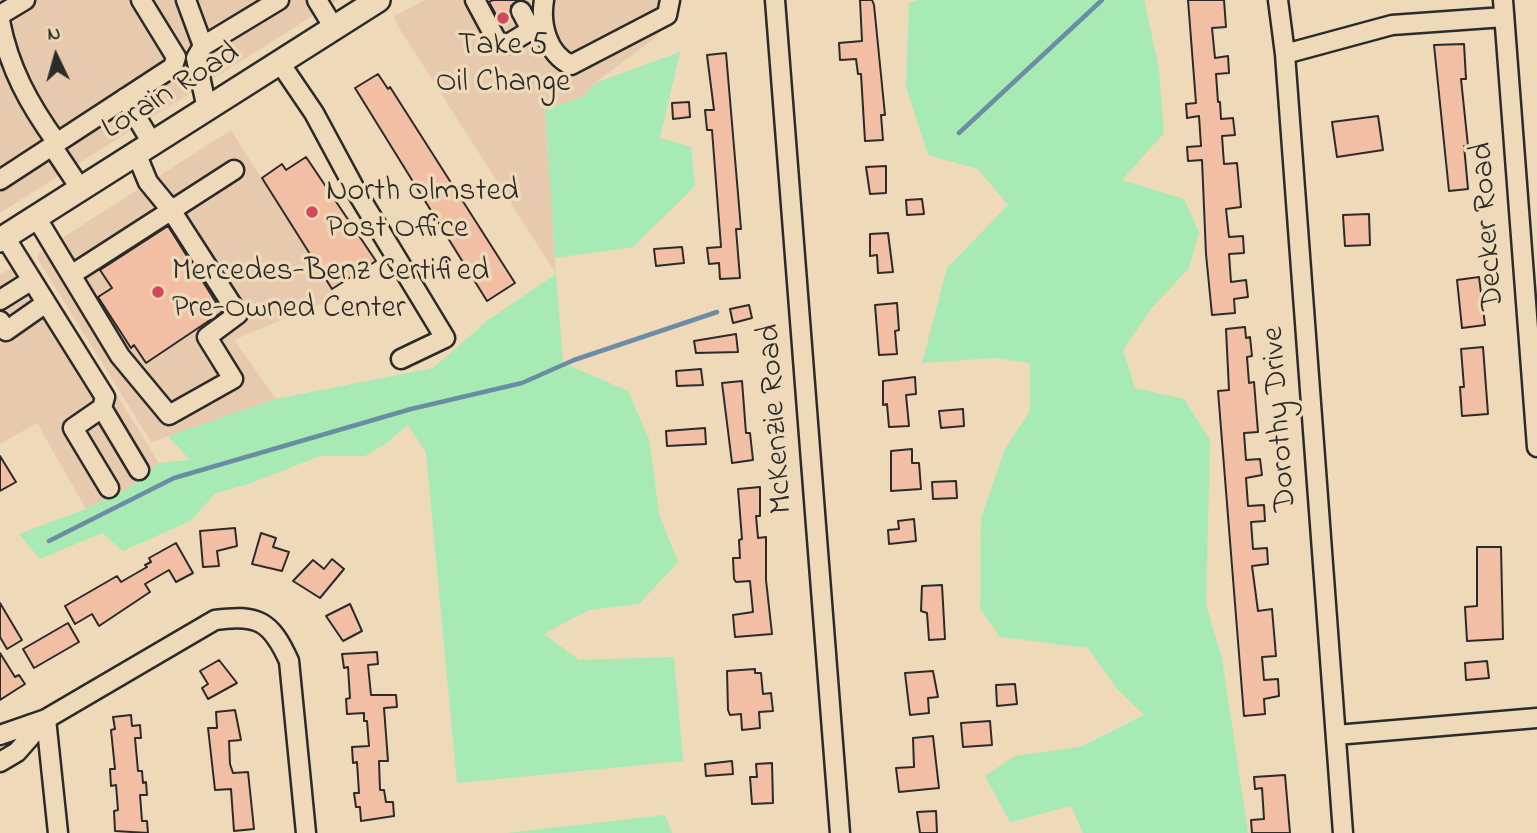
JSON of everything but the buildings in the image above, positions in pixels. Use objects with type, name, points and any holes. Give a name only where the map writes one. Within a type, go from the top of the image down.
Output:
[{"type":"main road","name":"Lorain Road","points":[[3,239],[378,0]]},
{"type":"street","points":[[0,15],[25,0]]},
{"type":"street","points":[[0,180],[173,67],[176,57],[141,0]]},
{"type":"street","points":[[186,0],[202,46]]},
{"type":"street","points":[[207,109],[196,58],[202,46],[279,0]]},
{"type":"street","points":[[317,0],[334,28]]},
{"type":"street","points":[[475,0],[497,41],[508,44],[531,30],[521,11]]},
{"type":"street","points":[[544,0],[544,33],[562,60],[571,65],[667,15],[670,0]]},
{"type":"street","name":"McKenzie Road","points":[[775,0],[840,833]]},
{"type":"street","name":"Dorothy Drive","points":[[1278,0],[1285,54],[1343,833]]},
{"type":"street","points":[[1285,54],[1392,25],[1504,9]]},
{"type":"street","name":"Decker Road","points":[[1504,9],[1537,447]]},
{"type":"street","points":[[0,21],[5,50],[20,88],[80,188]]},
{"type":"street","points":[[280,63],[314,113],[356,191],[445,338],[401,359]]},
{"type":"street","points":[[36,216],[120,356],[169,415],[233,379],[207,337],[238,314],[171,210],[148,182],[144,148],[125,98]]},
{"type":"street","points":[[71,275],[234,170]]},
{"type":"street","points":[[3,239],[32,280],[105,397],[102,408],[73,428],[109,488]]},
{"type":"street","points":[[0,300],[32,280]]},
{"type":"street","points":[[0,321],[6,331],[46,303]]},
{"type":"street","points":[[102,408],[139,470]]},
{"type":"street","points":[[0,735],[46,719],[215,620],[240,617],[266,624],[281,642],[289,661],[306,833]]},
{"type":"street","points":[[1336,735],[1537,718]]},
{"type":"street","points":[[0,762],[17,752],[46,719]]},
{"type":"street","points":[[46,719],[58,833]]},
{"type":"shaded area","points":[[0,0],[338,0],[0,213]]},
{"type":"shaded area","points":[[425,0],[681,0],[655,38],[595,83],[583,97],[545,109],[556,274],[398,26],[394,16]]},
{"type":"shaded area","points":[[231,130],[336,297],[234,340],[276,399],[151,442],[37,258],[40,252]]},
{"type":"shaded area","points":[[31,256],[159,463],[130,487],[86,509],[37,423],[0,444],[0,275]]},
{"type":"green space","points":[[917,0],[1144,0],[1159,69],[1164,133],[1122,180],[1184,199],[1199,232],[1189,268],[1151,309],[1123,350],[1135,388],[1184,399],[1210,440],[1206,604],[1222,659],[1248,833],[1083,833],[1071,806],[1010,822],[985,776],[1015,756],[1080,747],[1144,715],[1117,689],[1088,648],[1000,637],[980,608],[981,518],[1005,449],[1030,411],[1030,363],[995,358],[922,363],[947,268],[1008,205],[978,169],[928,155],[906,87],[909,3]]},
{"type":"green space","points":[[680,52],[660,138],[691,147],[695,186],[633,247],[555,258],[545,109],[583,97],[595,83]]},
{"type":"green space","points":[[556,274],[563,363],[628,391],[649,439],[659,514],[678,562],[639,604],[589,610],[544,634],[579,660],[674,657],[683,761],[457,783],[426,452],[408,425],[365,456],[320,456],[249,484],[216,493],[190,521],[123,551],[102,533],[40,559],[19,534],[86,509],[130,487],[159,463],[190,460],[168,436],[276,399],[433,368],[488,320]]},
{"type":"green space","points":[[665,815],[672,833],[507,833]]},
{"type":"waterway","points":[[959,133],[1102,0]]},
{"type":"waterway","points":[[49,541],[174,478],[411,409],[522,383],[574,360],[717,312]]},
{"type":"place","name":"Take 5 Oil Change","points":[[503,18]]},
{"type":"place","name":"North Olmsted Post Office","points":[[312,212]]},
{"type":"place","name":"Mercedes-Benz Certified Pre-Owned Center","points":[[158,292]]}]
